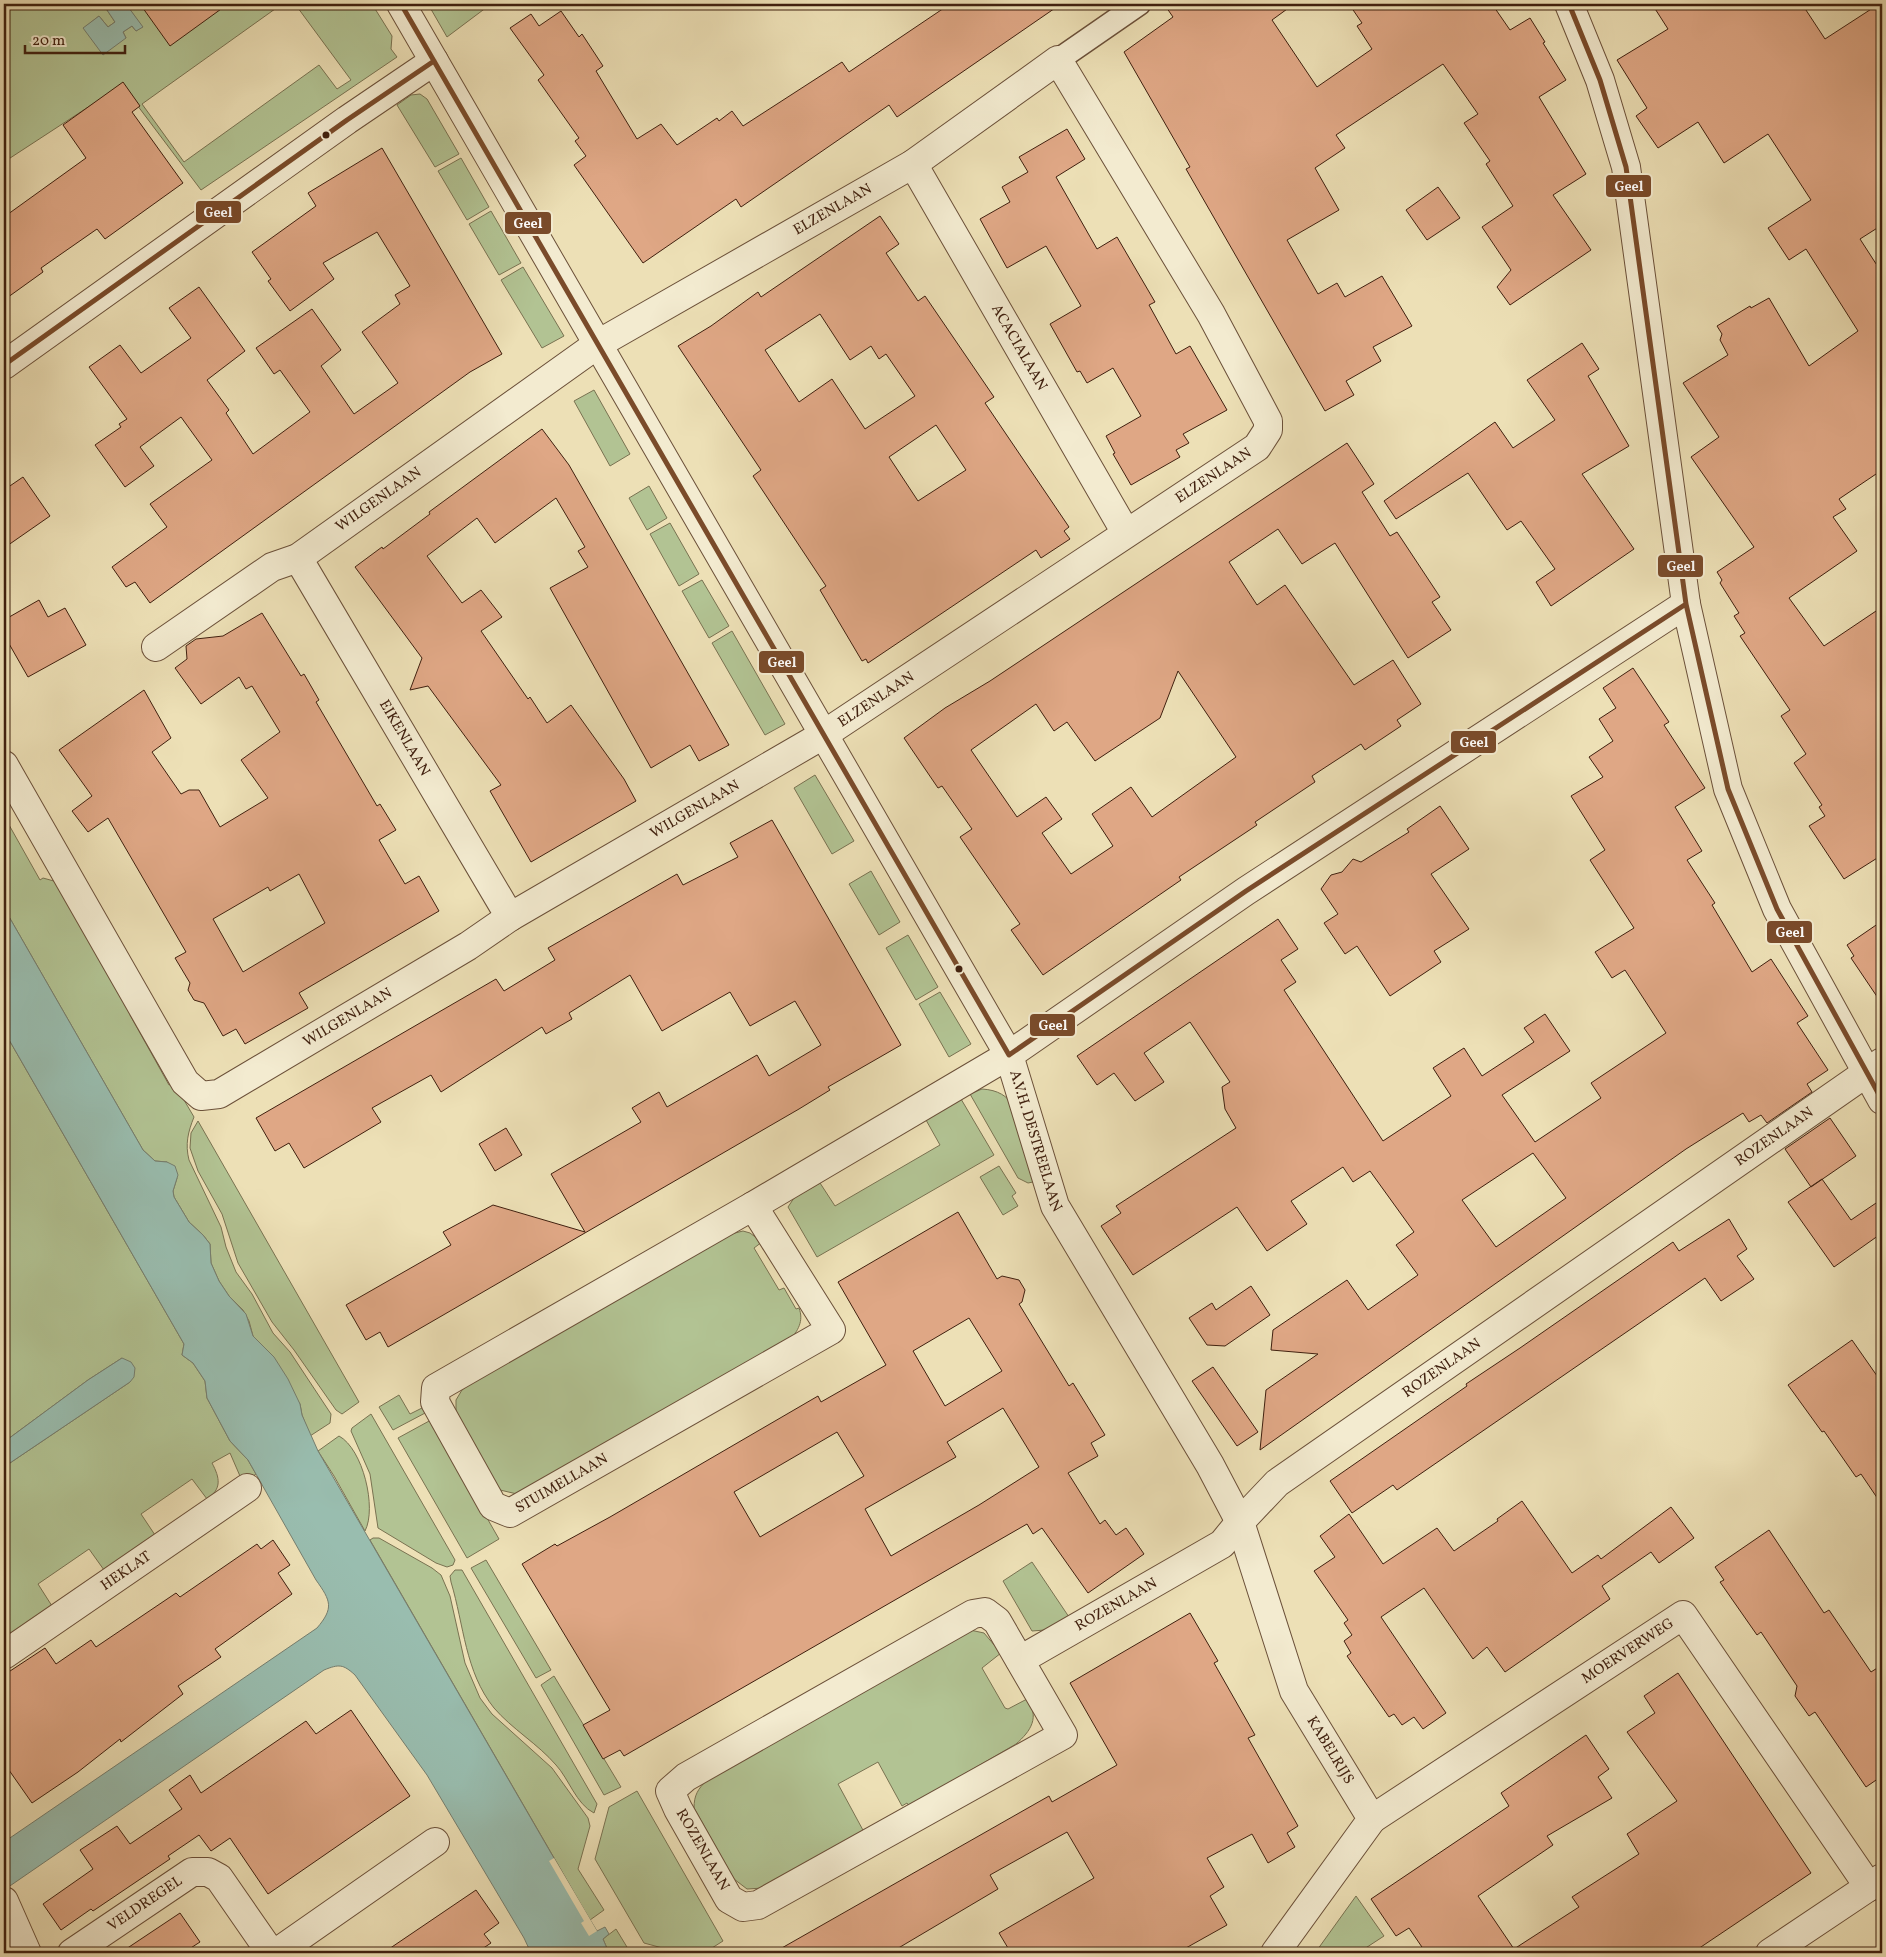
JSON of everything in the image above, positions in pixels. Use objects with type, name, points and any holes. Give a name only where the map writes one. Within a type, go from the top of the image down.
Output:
[{"type":"street","name":"A.V.H. DESTREELAAN","points":[[401,4],[1009,1055],[1055,1206],[1210,1465],[1240,1522]]},
{"type":"street","name":"ELZENLAAN","points":[[598,344],[913,164],[1139,4]]},
{"type":"street","points":[[1569,4],[1600,80],[1626,167],[1686,604],[1728,789],[1777,909],[1874,1067],[1882,1100]]},
{"type":"street","name":"ELZENLAAN","points":[[823,735],[1257,447],[1268,430],[1268,421],[1211,314],[1058,60]]},
{"type":"street","points":[[4,365],[347,120],[434,61]]},
{"type":"street","name":"ACACIALAAN","points":[[913,164],[1126,533]]},
{"type":"street","name":"WILGENLAAN","points":[[156,647],[272,567],[298,558],[598,344]]},
{"type":"street","name":"EIKENLAAN","points":[[298,558],[510,917]]},
{"type":"street","name":"STUIMELLAAN","points":[[753,1206],[831,1330],[510,1513],[493,1506],[436,1402],[436,1388],[753,1206],[1009,1055],[1246,891],[1686,604]]},
{"type":"street","name":"WILGENLAAN","points":[[4,765],[185,1082],[201,1096],[219,1094],[468,946],[510,917],[823,735]]},
{"type":"street","name":"ROZENLAAN","points":[[1020,1660],[1222,1544],[1277,1482],[1874,1067]]},
{"type":"street","name":"HEKLAT","points":[[4,1655],[247,1488]]},
{"type":"street","name":"KABELRIJS","points":[[1240,1522],[1294,1691],[1372,1819]]},
{"type":"street","name":"ROZENLAAN","points":[[985,1612],[997,1621],[1020,1660],[1063,1735],[758,1905],[743,1907],[729,1899],[678,1809],[670,1791],[686,1777],[973,1614],[985,1612]]},
{"type":"street","name":"MOERVERWEG","points":[[1372,1819],[1683,1615],[1876,1883],[1770,1953]]},
{"type":"street","points":[[1275,1953],[1372,1819]]},
{"type":"street","points":[[276,1953],[435,1842]]},
{"type":"street","name":"VELDREGEL","points":[[72,1953],[192,1872],[208,1872],[219,1878],[271,1953]]},
{"type":"street","points":[[5,1904],[28,1953]]},
{"type":"green space","points":[[4,4],[117,4],[107,10],[115,22],[108,27],[99,16],[84,28],[126,38],[123,32],[132,26],[136,31],[142,27],[126,4],[282,4],[142,104],[184,162],[319,65],[337,89],[351,80],[295,4],[372,4],[392,36],[391,49],[397,57],[201,190],[122,85],[4,162]]},
{"type":"green space","points":[[428,4],[491,4],[447,37]]},
{"type":"green space","points":[[420,94],[427,99],[459,154],[435,167],[397,105],[411,95]]},
{"type":"green space","points":[[461,158],[489,207],[467,220],[438,171]]},
{"type":"green space","points":[[491,211],[521,263],[499,275],[469,224]]},
{"type":"green space","points":[[523,267],[564,336],[542,348],[501,280]]},
{"type":"green space","points":[[594,390],[630,454],[610,466],[574,401]]},
{"type":"green space","points":[[649,486],[667,518],[647,530],[629,498]]},
{"type":"green space","points":[[670,523],[699,574],[679,586],[650,534]]},
{"type":"green space","points":[[702,580],[729,626],[709,638],[682,591]]},
{"type":"green space","points":[[732,631],[785,724],[765,735],[712,643]]},
{"type":"green space","points":[[815,775],[854,841],[832,854],[794,788]]},
{"type":"green space","points":[[4,816],[40,880],[43,878],[61,883],[134,1012],[130,1015],[169,1085],[174,1083],[194,1117],[188,1138],[189,1160],[221,1227],[226,1247],[236,1272],[252,1294],[273,1333],[290,1352],[331,1414],[330,1423],[310,1436],[300,1404],[253,1336],[249,1321],[243,1310],[229,1296],[219,1281],[211,1263],[210,1244],[189,1222],[174,1197],[173,1191],[177,1178],[167,1162],[155,1161],[143,1150],[4,908]]},
{"type":"green space","points":[[871,871],[900,922],[879,935],[849,884]]},
{"type":"green space","points":[[908,935],[938,987],[916,1000],[886,948]]},
{"type":"green space","points":[[940,992],[971,1044],[949,1057],[919,1004]]},
{"type":"green space","points":[[4,1031],[184,1344],[182,1355],[193,1363],[205,1381],[207,1398],[230,1441],[248,1460],[256,1474],[243,1483],[230,1453],[212,1463],[217,1474],[218,1483],[212,1495],[207,1499],[192,1479],[141,1514],[155,1535],[104,1570],[89,1549],[38,1584],[52,1606],[4,1641],[4,1467],[130,1382],[122,1358],[88,1380],[4,1442]]},
{"type":"green space","points":[[982,1089],[1001,1094],[1013,1106],[1022,1130],[1033,1182],[1028,1183],[1018,1178],[970,1094]]},
{"type":"green space","points":[[961,1099],[994,1155],[817,1257],[788,1207],[794,1198],[820,1183],[835,1206],[940,1145],[926,1120]]},
{"type":"green space","points":[[198,1121],[359,1402],[342,1414],[336,1410],[272,1322],[238,1263],[222,1214],[198,1171],[190,1148],[191,1133]]},
{"type":"green space","points":[[999,1166],[1016,1193],[1012,1196],[1018,1206],[1003,1215],[980,1177]]},
{"type":"green space","points":[[743,1231],[750,1233],[762,1242],[754,1248],[779,1290],[784,1288],[796,1309],[799,1308],[801,1317],[799,1326],[789,1341],[517,1494],[500,1490],[456,1416],[456,1400],[462,1390],[470,1383],[727,1235]]},
{"type":"green space","points":[[399,1395],[410,1414],[424,1407],[427,1412],[393,1430],[379,1407]]},
{"type":"green space","points":[[371,1414],[455,1560],[453,1565],[447,1567],[436,1563],[378,1528],[370,1474],[351,1431],[352,1428]]},
{"type":"green space","points":[[431,1420],[499,1539],[467,1558],[398,1438]]},
{"type":"green space","points":[[339,1436],[348,1443],[355,1453],[366,1480],[369,1508],[365,1531],[318,1451]]},
{"type":"green space","points":[[379,1538],[441,1575],[450,1596],[465,1663],[480,1698],[492,1714],[552,1768],[588,1818],[590,1826],[578,1869],[604,1910],[590,1920],[370,1540]]},
{"type":"green space","points":[[486,1560],[551,1670],[536,1678],[471,1568]]},
{"type":"green space","points":[[1032,1562],[1069,1617],[1045,1630],[1032,1631],[1003,1581]]},
{"type":"green space","points":[[455,1570],[462,1570],[597,1804],[594,1813],[577,1798],[556,1765],[501,1716],[484,1694],[471,1664],[450,1576]]},
{"type":"green space","points":[[970,1630],[984,1633],[1001,1653],[982,1668],[1005,1708],[1008,1709],[1027,1699],[1031,1706],[1033,1718],[1030,1729],[1026,1734],[1016,1744],[909,1806],[907,1803],[902,1806],[878,1762],[838,1784],[864,1832],[763,1888],[747,1889],[734,1879],[694,1808],[696,1796],[704,1783]]},
{"type":"green space","points":[[554,1676],[621,1787],[604,1795],[541,1685]]},
{"type":"green space","points":[[637,1791],[723,1941],[704,1953],[681,1953],[644,1943],[595,1859],[609,1807]]},
{"type":"green space","points":[[1356,1896],[1384,1936],[1358,1953],[1315,1953]]},
{"type":"green space","points":[[616,1929],[630,1952],[634,1953],[609,1953],[603,1939]]},
{"type":"shaded area","points":[[117,4],[126,4],[143,27],[136,31],[132,26],[123,32],[126,38],[103,55],[83,28],[99,16],[108,27],[115,22],[107,10]]},
{"type":"shaded area","points":[[4,908],[143,1150],[155,1161],[167,1162],[175,1166],[178,1175],[173,1191],[174,1197],[189,1222],[210,1244],[211,1263],[219,1281],[229,1296],[246,1314],[253,1336],[274,1357],[288,1379],[318,1451],[580,1903],[597,1931],[605,1927],[609,1934],[603,1939],[609,1953],[531,1953],[524,1938],[427,1775],[355,1675],[341,1666],[324,1670],[4,1890],[4,1842],[317,1628],[326,1615],[328,1604],[325,1594],[248,1460],[230,1441],[207,1398],[205,1381],[193,1363],[182,1355],[184,1344],[4,1031]]},
{"type":"shaded area","points":[[122,1358],[131,1362],[135,1368],[134,1377],[130,1382],[4,1467],[4,1442],[88,1380]]},
{"type":"pier","points":[[554,1858],[597,1931],[589,1936],[581,1923],[584,1921],[549,1861]]},
{"type":"building","points":[[140,4],[228,4],[170,46]]},
{"type":"building","points":[[950,4],[1061,4],[897,117],[889,105],[741,207],[736,199],[643,263],[574,165],[586,156],[575,141],[579,138],[538,80],[544,75],[510,28],[531,14],[539,26],[561,11],[579,37],[582,34],[603,66],[596,71],[637,139],[661,124],[677,145],[717,118],[719,121],[732,111],[743,126],[842,62],[849,72]]},
{"type":"building","points":[[1164,4],[1294,4],[1272,20],[1317,87],[1372,49],[1357,26],[1362,23],[1349,4],[1492,4],[1510,30],[1530,18],[1566,80],[1539,97],[1586,174],[1553,195],[1591,250],[1510,305],[1497,287],[1511,270],[1482,227],[1513,206],[1486,164],[1490,161],[1464,123],[1478,114],[1443,64],[1336,135],[1345,148],[1315,168],[1339,210],[1287,240],[1318,294],[1337,283],[1345,297],[1382,276],[1412,326],[1373,347],[1381,361],[1346,381],[1354,395],[1325,411],[1186,169],[1190,167],[1124,52],[1173,17]]},
{"type":"building","points":[[1652,4],[1802,4],[1825,39],[1879,4],[1882,4],[1882,225],[1860,239],[1882,273],[1882,470],[1839,499],[1846,509],[1833,517],[1857,551],[1789,598],[1824,646],[1882,607],[1882,855],[1844,879],[1809,826],[1825,816],[1819,807],[1822,805],[1794,763],[1806,754],[1781,716],[1790,710],[1740,636],[1745,633],[1734,616],[1739,613],[1720,583],[1722,580],[1717,572],[1754,547],[1691,457],[1719,437],[1683,383],[1728,355],[1720,340],[1722,334],[1717,326],[1750,306],[1751,308],[1769,298],[1809,366],[1858,331],[1806,249],[1789,260],[1768,228],[1811,200],[1768,134],[1724,163],[1698,122],[1658,148],[1636,116],[1647,108],[1617,60],[1668,29]]},
{"type":"building","points":[[123,82],[140,106],[132,112],[183,183],[105,239],[97,229],[41,268],[43,272],[4,300],[4,217],[86,158],[63,125]]},
{"type":"building","points":[[1067,129],[1085,159],[1056,177],[1097,249],[1117,237],[1155,302],[1149,305],[1176,354],[1190,346],[1227,410],[1183,434],[1189,443],[1176,450],[1180,457],[1131,485],[1113,454],[1115,453],[1106,436],[1141,416],[1113,368],[1087,383],[1080,371],[1077,372],[1050,324],[1081,306],[1046,246],[1007,268],[980,219],[1010,202],[1002,187],[1028,172],[1019,157]]},
{"type":"building","points":[[382,148],[502,354],[470,372],[150,603],[135,582],[126,587],[112,567],[167,527],[150,504],[212,460],[181,417],[140,447],[154,466],[125,487],[95,445],[121,427],[119,424],[127,419],[89,367],[120,345],[141,373],[191,338],[169,308],[199,287],[245,351],[207,380],[229,410],[226,413],[253,454],[310,412],[280,370],[274,374],[256,348],[312,309],[341,350],[321,366],[354,414],[398,383],[362,332],[400,304],[395,295],[410,286],[377,232],[323,263],[334,279],[290,311],[268,281],[271,279],[252,252],[316,206],[308,193]]},
{"type":"building","points":[[1438,187],[1460,218],[1427,240],[1406,210]]},
{"type":"building","points":[[880,216],[899,244],[886,253],[918,301],[925,296],[994,397],[985,403],[1069,527],[1064,531],[1070,539],[1041,558],[1036,550],[868,663],[866,659],[862,661],[820,590],[826,586],[753,476],[761,470],[678,346],[711,326],[758,292],[761,297]],"holes":[[[820,314],[850,360],[871,346],[879,359],[886,354],[915,396],[865,429],[832,379],[799,402],[765,350]],[[936,425],[966,470],[918,501],[889,457]]]},
{"type":"building","points":[[1582,343],[1599,369],[1588,376],[1629,446],[1582,474],[1634,549],[1551,606],[1536,582],[1555,569],[1521,521],[1507,530],[1468,473],[1396,519],[1384,501],[1495,422],[1513,448],[1555,420],[1527,380]]},
{"type":"building","points":[[542,429],[569,465],[729,745],[699,761],[690,745],[651,768],[550,588],[588,567],[578,551],[585,547],[556,498],[495,543],[477,518],[427,556],[462,603],[481,590],[502,617],[481,631],[528,699],[530,697],[547,723],[571,705],[624,779],[636,801],[531,862],[490,791],[501,785],[428,686],[410,690],[422,658],[355,567],[382,547],[383,549],[430,514],[429,512]]},
{"type":"building","points":[[1347,443],[1374,484],[1362,492],[1390,536],[1397,532],[1440,597],[1432,602],[1451,630],[1408,658],[1335,543],[1302,564],[1278,529],[1229,562],[1257,605],[1285,585],[1354,685],[1393,660],[1421,704],[1397,720],[1401,726],[1365,750],[1361,744],[1312,776],[1315,782],[1255,822],[1257,825],[1179,877],[1181,880],[1043,975],[1011,930],[1020,924],[960,837],[972,829],[942,786],[938,788],[904,738],[945,708],[990,681]],"holes":[[[1178,671],[1236,757],[1152,817],[1131,787],[1092,814],[1113,846],[1071,874],[1042,833],[1062,819],[1046,797],[1017,817],[971,750],[1036,704],[1054,731],[1067,722],[1095,761],[1160,718]]]},
{"type":"building","points":[[23,477],[50,516],[4,548],[4,490]]},
{"type":"building","points":[[39,600],[48,617],[65,608],[86,645],[28,677],[4,635],[4,620]]},
{"type":"building","points":[[262,613],[301,676],[304,674],[319,700],[316,702],[377,806],[380,804],[396,830],[379,840],[405,884],[419,876],[439,911],[299,993],[308,1008],[245,1044],[236,1029],[223,1036],[204,1003],[194,1000],[188,990],[190,983],[175,958],[186,952],[108,818],[88,832],[72,811],[92,796],[59,750],[144,690],[171,738],[152,752],[181,794],[189,790],[199,790],[220,827],[268,798],[241,760],[280,732],[252,686],[246,689],[239,677],[201,704],[175,668],[187,659],[186,646],[196,639],[223,636]],"holes":[[[299,874],[325,923],[243,972],[213,919],[268,887],[270,891]]]},
{"type":"building","points":[[1633,668],[1669,722],[1664,725],[1705,788],[1675,807],[1702,851],[1687,860],[1715,903],[1712,905],[1752,972],[1771,959],[1808,1016],[1797,1023],[1828,1070],[1807,1084],[1812,1092],[1767,1123],[1761,1115],[1749,1122],[1743,1113],[1686,1149],[1260,1450],[1266,1390],[1318,1354],[1271,1350],[1273,1330],[1347,1280],[1368,1310],[1418,1275],[1396,1245],[1414,1232],[1370,1171],[1353,1182],[1343,1167],[1291,1201],[1307,1224],[1267,1251],[1237,1207],[1133,1275],[1101,1226],[1121,1213],[1116,1206],[1236,1128],[1225,1109],[1222,1087],[1230,1082],[1190,1022],[1144,1053],[1164,1082],[1135,1101],[1114,1073],[1097,1085],[1077,1056],[1278,919],[1298,949],[1281,960],[1296,982],[1284,990],[1383,1141],[1451,1096],[1433,1068],[1464,1048],[1482,1076],[1534,1042],[1524,1028],[1545,1014],[1570,1051],[1502,1095],[1535,1142],[1601,1098],[1591,1083],[1666,1033],[1625,970],[1612,978],[1595,952],[1634,928],[1590,860],[1605,850],[1571,796],[1603,777],[1589,757],[1613,741],[1599,719],[1616,708],[1603,688]],"holes":[[[1533,1153],[1566,1198],[1496,1247],[1462,1200]]]},
{"type":"building","points":[[1440,806],[1469,849],[1431,874],[1469,929],[1434,951],[1441,962],[1390,996],[1357,946],[1345,954],[1324,923],[1338,914],[1321,889],[1331,875],[1342,872],[1353,859],[1361,862],[1409,832],[1407,829]]},
{"type":"building","points":[[772,820],[901,1045],[828,1087],[830,1090],[799,1109],[388,1347],[380,1332],[366,1340],[346,1305],[451,1245],[443,1232],[493,1205],[585,1232],[551,1174],[641,1122],[632,1108],[659,1092],[667,1107],[757,1055],[769,1076],[821,1045],[795,1001],[750,1026],[730,992],[662,1031],[630,975],[569,1013],[572,1019],[546,1034],[542,1027],[441,1092],[431,1075],[372,1108],[381,1122],[304,1168],[289,1143],[275,1151],[256,1118],[496,979],[504,991],[555,960],[548,948],[677,874],[683,885],[738,857],[730,843]]},
{"type":"building","points":[[1882,921],[1882,1004],[1851,958],[1854,956],[1847,945]]},
{"type":"building","points":[[1830,1118],[1856,1156],[1811,1187],[1785,1149]]},
{"type":"building","points":[[506,1128],[522,1155],[495,1171],[479,1144]]},
{"type":"building","points":[[1822,1179],[1851,1220],[1882,1199],[1882,1233],[1834,1267],[1788,1202]]},
{"type":"building","points":[[958,1212],[997,1279],[1002,1276],[1019,1280],[1025,1290],[1022,1302],[1019,1304],[1069,1386],[1073,1383],[1105,1435],[1091,1443],[1098,1456],[1068,1473],[1100,1524],[1105,1520],[1116,1535],[1126,1528],[1144,1554],[1088,1593],[1042,1528],[1033,1534],[1027,1524],[624,1756],[620,1750],[603,1759],[583,1725],[610,1710],[522,1564],[555,1544],[557,1546],[610,1517],[818,1396],[821,1402],[886,1365],[838,1282]],"holes":[[[969,1318],[1002,1371],[945,1406],[913,1351]],[[1003,1408],[1039,1467],[979,1505],[891,1556],[865,1509],[956,1457],[947,1442]],[[837,1432],[864,1476],[760,1537],[734,1492]]]},
{"type":"building","points":[[1729,1219],[1747,1249],[1737,1256],[1754,1279],[1721,1301],[1705,1278],[1397,1490],[1393,1485],[1352,1513],[1330,1481],[1467,1386],[1466,1384],[1673,1242],[1679,1251]]},
{"type":"building","points":[[1251,1286],[1270,1315],[1225,1346],[1207,1345],[1189,1318],[1212,1303],[1216,1310]]},
{"type":"building","points":[[1852,1340],[1882,1383],[1882,1505],[1861,1474],[1856,1477],[1824,1431],[1822,1432],[1788,1385]]},
{"type":"building","points":[[1213,1367],[1258,1432],[1237,1446],[1192,1381]]},
{"type":"building","points":[[1522,1501],[1572,1573],[1598,1555],[1601,1559],[1671,1507],[1694,1538],[1659,1563],[1651,1552],[1602,1586],[1610,1599],[1505,1672],[1487,1647],[1473,1659],[1424,1588],[1381,1617],[1446,1713],[1423,1729],[1414,1717],[1402,1725],[1394,1714],[1389,1717],[1347,1656],[1351,1653],[1344,1641],[1352,1635],[1344,1623],[1348,1620],[1314,1571],[1335,1557],[1320,1536],[1349,1514],[1383,1564],[1437,1528],[1454,1551],[1498,1521],[1497,1519]]},
{"type":"building","points":[[1769,1530],[1824,1613],[1829,1610],[1871,1672],[1882,1665],[1882,1776],[1866,1787],[1815,1712],[1809,1716],[1795,1696],[1797,1686],[1761,1632],[1757,1635],[1720,1582],[1724,1580],[1715,1567]]},
{"type":"building","points":[[273,1540],[290,1565],[278,1573],[292,1594],[215,1649],[221,1657],[178,1686],[183,1694],[121,1742],[120,1739],[78,1772],[32,1803],[4,1763],[4,1675],[45,1648],[56,1664],[91,1640],[96,1647],[176,1593],[180,1597],[257,1544],[261,1549]]},
{"type":"building","points":[[1190,1613],[1218,1661],[1214,1663],[1255,1735],[1248,1738],[1298,1826],[1287,1833],[1295,1847],[1268,1863],[1252,1834],[1207,1858],[1224,1887],[1210,1896],[1227,1925],[1177,1953],[1011,1953],[999,1933],[1094,1878],[1067,1832],[990,1875],[998,1889],[890,1953],[773,1953],[1049,1796],[1052,1802],[1117,1765],[1070,1683]]},
{"type":"building","points":[[1678,1673],[1811,1873],[1692,1953],[1426,1953],[1409,1928],[1396,1936],[1371,1899],[1509,1806],[1501,1793],[1586,1735],[1609,1769],[1598,1777],[1612,1798],[1547,1836],[1553,1845],[1478,1896],[1514,1949],[1579,1907],[1572,1897],[1639,1854],[1627,1834],[1677,1801],[1627,1732],[1655,1713],[1644,1696]]},
{"type":"building","points":[[351,1710],[410,1796],[268,1894],[230,1838],[211,1851],[199,1835],[168,1856],[170,1859],[93,1911],[91,1909],[61,1930],[43,1904],[93,1869],[80,1850],[117,1826],[130,1844],[182,1809],[169,1790],[190,1775],[201,1793],[306,1721],[316,1734]]},
{"type":"building","points":[[476,1890],[499,1923],[484,1934],[491,1943],[476,1953],[383,1953]]},
{"type":"building","points":[[180,1913],[200,1942],[183,1953],[120,1953]]},
{"type":"transit line","name":"Geel","points":[[401,4],[1009,1055],[1246,891],[1686,604]]},
{"type":"transit line","name":"Geel","points":[[1569,4],[1600,80],[1626,167],[1686,604],[1728,789],[1777,909],[1882,1100]]},
{"type":"transit line","name":"Geel","points":[[4,365],[347,120],[434,61]]}]
